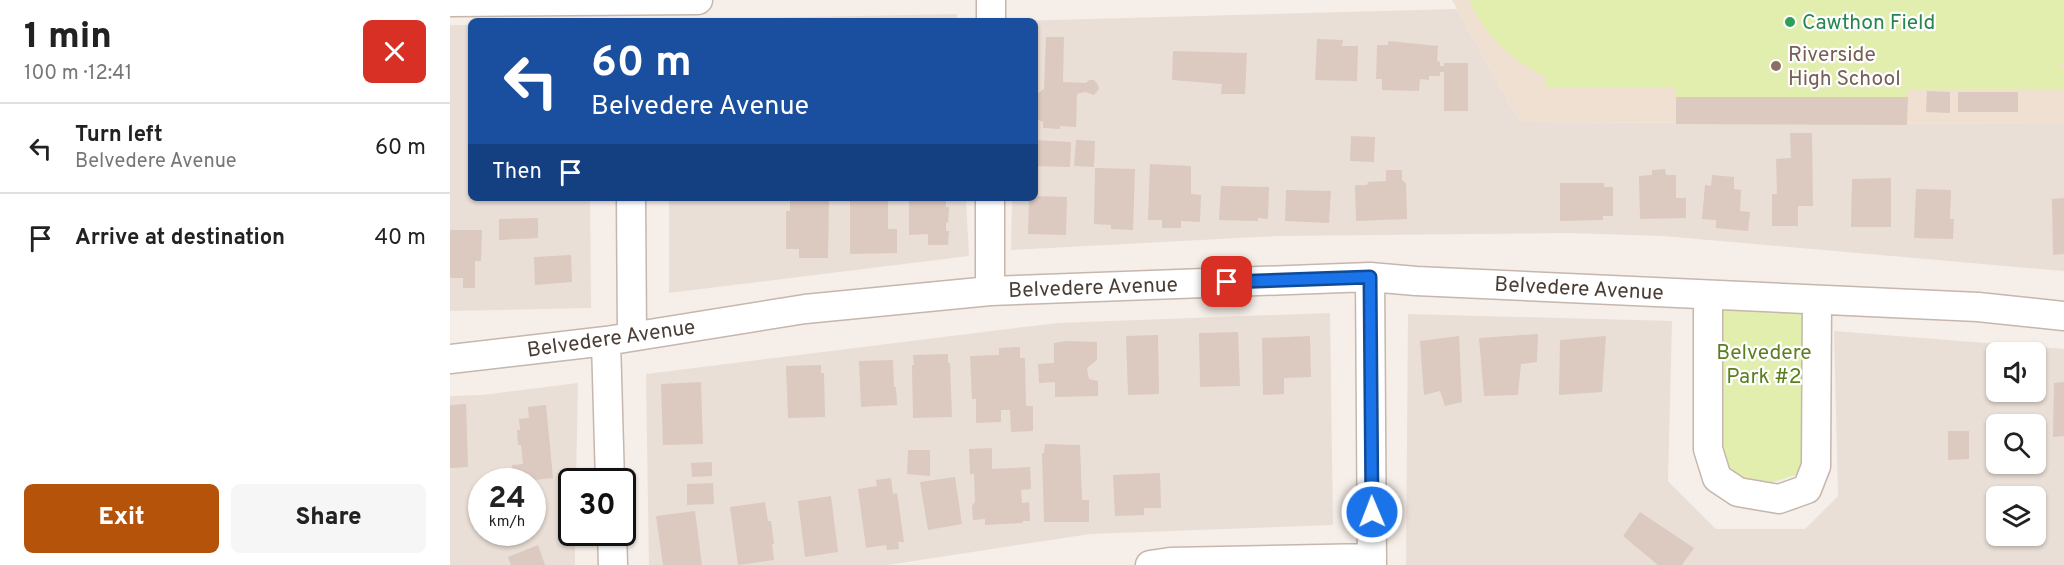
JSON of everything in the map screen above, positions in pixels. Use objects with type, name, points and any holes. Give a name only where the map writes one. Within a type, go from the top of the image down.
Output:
[{"type":"street","points":[[450,3],[628,7],[698,0]]},
{"type":"street","points":[[991,0],[992,18]]},
{"type":"street","points":[[611,468],[631,201]]},
{"type":"street","points":[[990,201],[990,291]]},
{"type":"street","points":[[1150,565],[1170,562],[1372,562],[1370,277]]},
{"type":"street","name":"Belvedere Avenue","points":[[450,359],[619,339],[805,309],[990,291],[1370,277],[1978,307],[2064,316]]},
{"type":"street","points":[[1708,295],[1708,449],[1717,478],[1738,492],[1779,499],[1806,489],[1816,466],[1817,300]]},
{"type":"street","points":[[612,546],[612,565]]},
{"type":"shaded area","name":"Riverside High School","points":[[1452,0],[2064,0],[2064,124],[1520,122]]},
{"type":"shaded area","points":[[1457,9],[1520,122],[2064,124],[2064,271],[1663,236],[1569,233],[1277,236],[1011,250],[1012,201],[1038,201],[1038,20]]},
{"type":"shaded area","points":[[957,14],[957,18],[765,18]]},
{"type":"shaded area","points":[[450,25],[468,25],[468,201],[590,201],[591,308],[450,311]]},
{"type":"shaded area","points":[[669,201],[966,201],[969,256],[669,293]]},
{"type":"shaded area","points":[[1330,313],[1333,525],[1090,534],[888,565],[649,565],[646,374],[1057,323]]},
{"type":"shaded area","points":[[1408,314],[1672,321],[1668,481],[1716,529],[1805,529],[1838,496],[1834,331],[1986,343],[1986,402],[2046,402],[2046,348],[2064,349],[2064,565],[1406,565]]},
{"type":"shaded area","points":[[578,383],[576,468],[558,468],[558,546],[575,546],[575,565],[450,565],[450,396],[482,395]]},
{"type":"green space","name":"Riverside High School","points":[[1469,0],[2064,0],[2064,61],[2057,66],[2064,67],[2064,90],[1908,89],[1907,125],[1676,124],[1676,88],[1546,87],[1546,77],[1511,55],[1491,36]]},
{"type":"green space","name":"Belvedere Park #2","points":[[1718,305],[1815,309],[1807,458],[1795,475],[1770,483],[1739,481],[1722,469]]},
{"type":"building","points":[[1046,37],[1064,37],[1063,82],[1086,83],[1094,80],[1099,89],[1094,95],[1085,92],[1077,94],[1076,127],[1060,126],[1060,129],[1043,128],[1043,122],[1038,120],[1038,93],[1044,89]]},
{"type":"building","points":[[1317,39],[1343,40],[1342,46],[1358,46],[1357,81],[1315,80]]},
{"type":"building","points":[[1388,41],[1438,46],[1437,61],[1440,62],[1440,66],[1444,66],[1444,63],[1468,63],[1468,111],[1444,111],[1444,72],[1440,72],[1440,76],[1429,76],[1429,80],[1420,79],[1419,91],[1382,90],[1382,79],[1376,79],[1377,45],[1388,45]]},
{"type":"building","points":[[1173,51],[1247,53],[1245,94],[1221,94],[1222,84],[1172,80]]},
{"type":"building","points":[[1927,91],[1950,92],[1950,113],[1926,112]]},
{"type":"building","points":[[1958,92],[2018,92],[2018,112],[1958,112]]},
{"type":"building","points":[[1676,97],[1908,97],[1907,125],[1676,124]]},
{"type":"building","points":[[1790,133],[1812,133],[1813,206],[1798,206],[1798,226],[1772,226],[1772,194],[1777,194],[1776,159],[1791,158]]},
{"type":"building","points":[[1351,136],[1375,137],[1374,162],[1350,161]]},
{"type":"building","points":[[1038,140],[1071,142],[1070,167],[1038,166]]},
{"type":"building","points":[[1076,140],[1095,141],[1094,167],[1074,166]]},
{"type":"building","points":[[1150,164],[1191,166],[1191,194],[1201,195],[1200,222],[1181,221],[1181,228],[1162,228],[1162,220],[1148,220]]},
{"type":"building","points":[[1095,168],[1135,169],[1133,230],[1111,229],[1111,225],[1094,224]]},
{"type":"building","points":[[1665,169],[1666,175],[1676,175],[1676,198],[1686,198],[1686,218],[1640,219],[1639,176],[1652,175],[1652,170]]},
{"type":"building","points":[[1386,170],[1402,170],[1402,180],[1406,183],[1407,219],[1356,221],[1355,185],[1386,181]]},
{"type":"building","points":[[1712,175],[1734,177],[1734,189],[1741,190],[1740,211],[1750,212],[1748,231],[1716,228],[1716,220],[1702,219],[1705,185],[1711,186]]},
{"type":"building","points":[[1891,178],[1891,227],[1851,227],[1852,179]]},
{"type":"building","points":[[1560,183],[1604,183],[1604,187],[1613,187],[1613,216],[1603,216],[1603,220],[1560,221]]},
{"type":"building","points":[[1221,186],[1269,187],[1268,219],[1219,220]]},
{"type":"building","points":[[1916,189],[1951,190],[1950,219],[1954,219],[1953,239],[1914,238]]},
{"type":"building","points":[[1286,190],[1331,191],[1329,223],[1285,221]]},
{"type":"building","points":[[1038,196],[1067,197],[1066,235],[1028,234],[1029,201],[1038,201]]},
{"type":"building","points":[[2064,198],[2064,254],[2053,255],[2052,199]]},
{"type":"building","points":[[790,201],[829,201],[828,258],[799,258],[799,249],[786,249],[786,211],[790,211]]},
{"type":"building","points":[[850,201],[888,201],[888,229],[897,229],[897,253],[850,254]]},
{"type":"building","points":[[909,201],[946,201],[946,207],[949,207],[948,223],[946,222],[946,231],[949,231],[948,245],[928,245],[928,234],[909,235]]},
{"type":"building","points":[[538,218],[538,238],[499,240],[499,219]]},
{"type":"building","points":[[450,230],[482,230],[481,261],[475,261],[475,288],[463,288],[463,278],[450,278]]},
{"type":"building","points":[[571,255],[572,282],[535,285],[534,257]]},
{"type":"building","points":[[1238,332],[1240,386],[1200,387],[1199,333]]},
{"type":"building","points":[[1538,334],[1537,362],[1521,364],[1518,395],[1484,396],[1479,338]]},
{"type":"building","points":[[1158,335],[1159,394],[1128,395],[1126,336]]},
{"type":"building","points":[[1310,336],[1311,377],[1284,378],[1284,394],[1263,395],[1262,338]]},
{"type":"building","points":[[1459,336],[1462,402],[1445,406],[1440,391],[1424,395],[1420,341]]},
{"type":"building","points":[[1606,336],[1602,392],[1559,395],[1560,340]]},
{"type":"building","points":[[1097,342],[1097,360],[1087,368],[1089,379],[1098,381],[1098,396],[1055,397],[1055,382],[1039,383],[1038,364],[1054,363],[1054,343]]},
{"type":"building","points":[[1020,347],[1020,358],[1025,358],[1026,406],[1033,406],[1033,431],[1011,432],[1010,410],[1001,410],[1001,422],[976,423],[976,399],[972,399],[970,356],[999,355],[999,348]]},
{"type":"building","points":[[948,354],[952,417],[913,418],[913,355]]},
{"type":"building","points":[[893,360],[897,405],[861,407],[859,361]]},
{"type":"building","points":[[821,365],[821,373],[824,373],[825,417],[788,418],[786,366]]},
{"type":"building","points":[[701,382],[703,444],[663,445],[661,384]]},
{"type":"building","points":[[2064,382],[2064,436],[2053,437],[2054,383]]},
{"type":"building","points":[[466,404],[468,467],[450,468],[450,405]]},
{"type":"building","points":[[546,405],[553,478],[546,479],[546,468],[512,468],[512,465],[523,464],[517,430],[520,430],[519,419],[529,418],[528,407]]},
{"type":"building","points":[[1948,431],[1969,431],[1969,459],[1948,460]]},
{"type":"building","points":[[1045,444],[1080,445],[1082,500],[1089,500],[1089,522],[1044,522],[1042,453],[1044,453]]},
{"type":"building","points":[[992,448],[992,469],[1030,467],[1031,489],[1021,490],[1022,503],[1029,502],[1030,521],[985,525],[985,519],[973,520],[974,474],[970,474],[969,449]]},
{"type":"building","points":[[908,450],[930,450],[930,476],[907,474]]},
{"type":"building","points":[[712,462],[712,476],[692,477],[691,463]]},
{"type":"building","points":[[1160,473],[1161,508],[1144,508],[1144,515],[1115,516],[1113,475]]},
{"type":"building","points":[[955,477],[962,524],[928,530],[920,482]]},
{"type":"building","points":[[891,478],[893,494],[897,493],[904,542],[898,542],[899,549],[887,550],[886,545],[866,548],[858,489],[877,486],[876,480]]},
{"type":"building","points":[[713,483],[714,504],[687,505],[687,484]]},
{"type":"building","points":[[831,496],[838,552],[805,557],[798,501]]},
{"type":"building","points":[[765,502],[768,521],[771,521],[774,560],[738,565],[730,507]]},
{"type":"building","points":[[695,511],[702,565],[663,565],[656,516]]},
{"type":"building","points":[[1640,512],[1694,548],[1682,565],[1658,565],[1623,536]]},
{"type":"building","points":[[538,546],[545,565],[511,565],[508,557]]},
{"type":"place","name":"Cawthon Field","points":[[1790,22]]},
{"type":"place","name":"Riverside High School","points":[[1776,66]]},
{"type":"route","points":[[1227,282],[1370,277],[1372,512]]}]
